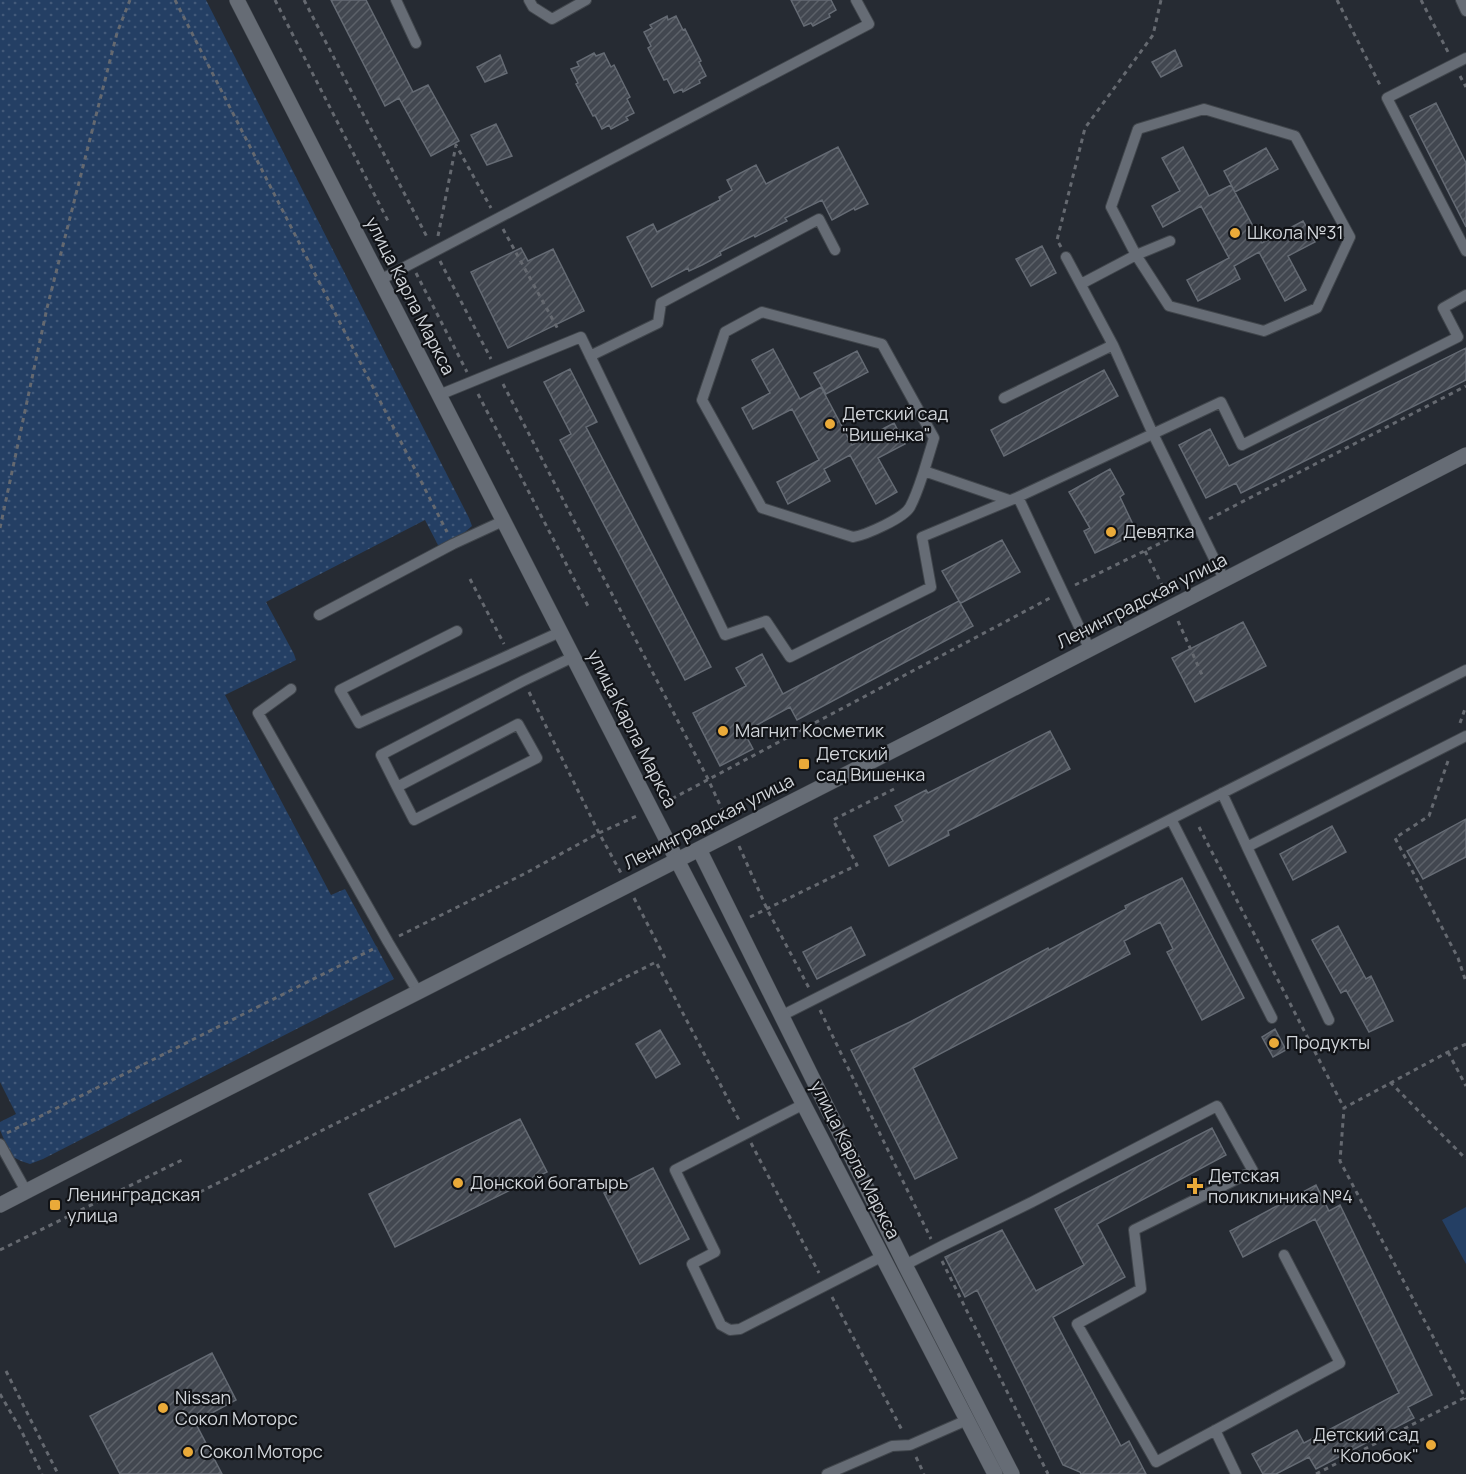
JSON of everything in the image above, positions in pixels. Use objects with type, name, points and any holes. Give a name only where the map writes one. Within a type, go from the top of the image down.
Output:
[{"type":"street","name":"улица Карла Маркса","points":[[237,0],[651,809],[995,1474]]},
{"type":"street","name":"Ленинградская улица","points":[[0,1207],[26,1191],[165,1119],[733,833],[1466,455]]},
{"type":"street","points":[[733,833],[1225,581],[1466,462]]},
{"type":"street","name":"улица Карла Маркса","points":[[699,850],[905,1265],[1012,1474]]},
{"type":"street","points":[[0,1207],[628,886]]},
{"type":"lane","points":[[396,0],[416,43]]},
{"type":"lane","points":[[529,0],[532,7],[552,19],[586,0]]},
{"type":"lane","points":[[380,280],[869,24],[856,0]]},
{"type":"lane","points":[[1461,0],[1466,11]]},
{"type":"lane","points":[[1466,58],[1387,98],[1466,251]]},
{"type":"lane","points":[[1204,110],[1295,136],[1350,237],[1317,308],[1264,331],[1169,306],[1136,255],[1111,207],[1138,129],[1204,110]]},
{"type":"lane","points":[[590,356],[658,323],[661,303],[819,219],[835,250]]},
{"type":"lane","points":[[1081,284],[1136,255],[1170,241]]},
{"type":"lane","points":[[1066,257],[1113,345],[1153,434],[1225,581]]},
{"type":"lane","points":[[439,395],[581,337],[725,635],[766,621],[790,657],[931,587],[922,537],[1014,499],[1221,402],[1242,445],[1458,337],[1443,308],[1466,295]]},
{"type":"lane","points":[[762,312],[882,344],[934,438],[924,471],[910,508],[903,515],[861,536],[853,537],[762,508],[702,400],[725,332],[762,312]]},
{"type":"lane","points":[[1004,398],[1113,345]]},
{"type":"lane","points":[[924,471],[1014,499],[1063,591],[1090,650]]},
{"type":"lane","points":[[319,615],[453,544],[503,521]]},
{"type":"lane","points":[[458,631],[340,690],[359,723],[560,632]]},
{"type":"lane","points":[[396,787],[518,724],[537,758],[414,820],[396,787],[381,755],[573,657]]},
{"type":"lane","points":[[781,1016],[1466,670]]},
{"type":"lane","points":[[291,688],[258,713],[418,992]]},
{"type":"lane","points":[[1247,847],[1466,736]]},
{"type":"lane","points":[[1222,793],[1329,1020]]},
{"type":"lane","points":[[1171,819],[1272,1018]]},
{"type":"lane","points":[[804,1104],[675,1170],[715,1252],[692,1264],[721,1325],[730,1330],[740,1329],[883,1256]]},
{"type":"lane","points":[[905,1265],[1216,1106],[1253,1171],[1134,1230],[1141,1288],[1077,1324],[1156,1462],[1340,1364],[1284,1255]]},
{"type":"lane","points":[[0,1144],[26,1191]]},
{"type":"lane","points":[[827,1474],[892,1446],[910,1445],[967,1420]]},
{"type":"lane","points":[[1215,1430],[1236,1474]]},
{"type":"path","points":[[0,528],[47,308],[117,33],[130,0]]},
{"type":"path","points":[[175,0],[453,544]]},
{"type":"path","points":[[274,0],[388,221]]},
{"type":"path","points":[[304,0],[708,779],[767,909],[814,999],[1048,1474]]},
{"type":"path","points":[[1066,257],[1058,240],[1085,128],[1153,35],[1161,0]]},
{"type":"path","points":[[1337,0],[1387,98]]},
{"type":"path","points":[[1421,0],[1466,87]]},
{"type":"path","points":[[411,264],[589,608]]},
{"type":"path","points":[[0,1136],[524,874],[1063,591],[1197,525],[1466,386]]},
{"type":"path","points":[[470,579],[509,654]]},
{"type":"path","points":[[523,681],[664,958]]},
{"type":"path","points":[[1466,706],[1429,816],[1395,838],[1458,958],[1466,982]]},
{"type":"path","points":[[736,924],[857,865],[833,819],[894,789]]},
{"type":"path","points":[[1199,827],[1344,1108],[1340,1161],[1466,1397],[1316,1474]]},
{"type":"path","points":[[200,1192],[657,962],[924,1474]]},
{"type":"path","points":[[1344,1108],[1466,1044]]},
{"type":"path","points":[[1448,1052],[1466,1086]]},
{"type":"path","points":[[1390,1082],[1466,1159]]},
{"type":"path","points":[[0,1250],[184,1159]]},
{"type":"path","points":[[6,1371],[58,1474]]},
{"type":"path","points":[[0,1394],[21,1430],[42,1474]]},
{"type":"shaded area","points":[[0,0],[206,0],[472,526],[439,547],[425,520],[266,602],[296,660],[225,695],[331,895],[345,889],[394,979],[30,1164],[11,1156],[0,1130],[0,1122],[16,1114],[0,1082]]},
{"type":"shaded area","points":[[1466,1207],[1466,1264],[1442,1220]]},
{"type":"building","points":[[331,0],[366,0],[413,92],[428,85],[459,141],[431,156],[399,98],[385,106]]},
{"type":"building","points":[[791,0],[831,0],[836,10],[829,14],[830,17],[813,26],[811,23],[804,26]]},
{"type":"building","points":[[667,16],[668,20],[676,16],[683,30],[685,29],[706,76],[699,80],[700,83],[683,92],[682,89],[674,93],[667,79],[664,80],[648,48],[651,46],[644,32],[652,28],[650,25]]},
{"type":"building","points":[[1175,50],[1182,66],[1161,77],[1152,62]]},
{"type":"building","points":[[594,53],[596,56],[604,53],[611,67],[614,65],[630,97],[627,99],[634,113],[626,117],[628,120],[611,129],[609,125],[602,129],[595,115],[593,116],[576,84],[578,83],[571,69],[579,66],[577,62]]},
{"type":"building","points":[[500,55],[507,73],[485,82],[477,67]]},
{"type":"building","points":[[1436,103],[1466,163],[1466,227],[1410,116]]},
{"type":"building","points":[[496,124],[512,156],[487,165],[471,135]]},
{"type":"building","points":[[838,147],[868,204],[855,210],[854,208],[832,220],[822,200],[785,218],[787,221],[720,252],[721,255],[702,265],[689,271],[688,268],[652,287],[627,237],[653,224],[657,232],[720,200],[719,197],[732,190],[727,180],[756,165],[766,184]]},
{"type":"building","points":[[1183,147],[1209,196],[1231,185],[1262,243],[1303,221],[1315,242],[1288,256],[1306,290],[1285,301],[1259,252],[1234,266],[1240,279],[1198,301],[1187,280],[1229,258],[1201,206],[1163,227],[1152,206],[1180,191],[1162,158]]},
{"type":"building","points":[[1266,148],[1278,169],[1235,192],[1224,171]]},
{"type":"building","points":[[1042,246],[1056,273],[1031,286],[1016,259]]},
{"type":"building","points":[[521,248],[528,261],[553,249],[584,311],[508,348],[471,272]]},
{"type":"building","points":[[1466,348],[1466,380],[1241,493],[1236,483],[1206,498],[1179,445],[1210,429],[1229,466]]},
{"type":"building","points":[[773,349],[800,399],[821,387],[852,445],[894,423],[905,444],[878,458],[897,492],[876,504],[850,455],[824,469],[830,481],[788,504],[777,482],[819,460],[792,409],[753,429],[742,408],[770,393],[752,360]]},
{"type":"building","points":[[857,351],[868,372],[826,394],[814,373]]},
{"type":"building","points":[[570,369],[597,422],[586,427],[711,667],[685,680],[560,440],[571,434],[544,382]]},
{"type":"building","points":[[1104,370],[1118,396],[1004,456],[991,430]]},
{"type":"building","points":[[1110,469],[1124,494],[1120,497],[1137,533],[1095,553],[1084,531],[1090,528],[1069,492]]},
{"type":"building","points":[[1002,540],[1020,572],[961,603],[942,571]]},
{"type":"building","points":[[959,601],[973,626],[797,720],[790,707],[744,732],[753,749],[720,766],[693,713],[746,686],[736,668],[762,654],[783,694]]},
{"type":"building","points":[[1243,622],[1266,666],[1195,702],[1172,658]]},
{"type":"building","points":[[1050,731],[1070,769],[948,831],[949,835],[889,866],[874,836],[903,821],[895,806],[926,790],[928,793]]},
{"type":"building","points":[[1466,819],[1466,857],[1423,879],[1407,851]]},
{"type":"building","points":[[1332,826],[1346,852],[1293,880],[1280,854]]},
{"type":"building","points":[[1182,878],[1244,998],[1202,1020],[1167,952],[1173,949],[1160,922],[1124,941],[1130,954],[913,1068],[957,1158],[915,1179],[851,1050],[910,1022],[1048,948],[1049,950],[1126,909],[1125,906]]},
{"type":"building","points":[[1338,926],[1366,979],[1371,976],[1393,1021],[1369,1032],[1346,990],[1341,993],[1312,940]]},
{"type":"building","points":[[851,927],[865,955],[817,979],[803,952]]},
{"type":"building","name":"Продукты","points":[[1275,1029],[1286,1050],[1273,1057],[1262,1037]]},
{"type":"building","points":[[660,1030],[680,1064],[656,1078],[636,1044]]},
{"type":"building","name":"Донской богатырь","points":[[520,1119],[547,1172],[395,1247],[369,1194]]},
{"type":"building","points":[[1212,1128],[1226,1155],[1097,1224],[1125,1277],[1053,1317],[1121,1446],[1129,1441],[1146,1474],[1081,1474],[1063,1465],[977,1290],[965,1297],[945,1257],[1002,1230],[1036,1291],[1084,1265],[1055,1209]]},
{"type":"building","points":[[653,1168],[689,1239],[640,1264],[604,1193]]},
{"type":"building","points":[[1316,1185],[1329,1211],[1340,1205],[1432,1395],[1408,1407],[1414,1418],[1316,1469],[1309,1457],[1276,1474],[1263,1474],[1252,1454],[1297,1430],[1304,1443],[1399,1393],[1315,1219],[1243,1257],[1230,1231]]},
{"type":"building","name":"Nissan Сокол Моторс","points":[[212,1353],[236,1400],[195,1422],[222,1474],[120,1474],[90,1416]]},
{"type":"place","name":"Школа №31","points":[[1235,233]]},
{"type":"place","name":"Детский сад \"Вишенка\"","points":[[830,424]]},
{"type":"place","name":"Девятка","points":[[1111,532]]},
{"type":"place","name":"Магнит Косметик","points":[[723,731]]},
{"type":"place","name":"Детский сад Вишенка","points":[[804,764]]},
{"type":"place","name":"Продукты","points":[[1274,1043]]},
{"type":"place","name":"Донской богатырь","points":[[458,1183]]},
{"type":"place","name":"Детская поликлиника №4","points":[[1195,1186]]},
{"type":"place","name":"Ленинградская улица","points":[[55,1205]]},
{"type":"place","name":"Nissan Сокол Моторс","points":[[163,1408]]},
{"type":"place","name":"Детский сад \"Колобок\"","points":[[1431,1445]]},
{"type":"place","name":"Сокол Моторс","points":[[188,1452]]}]
